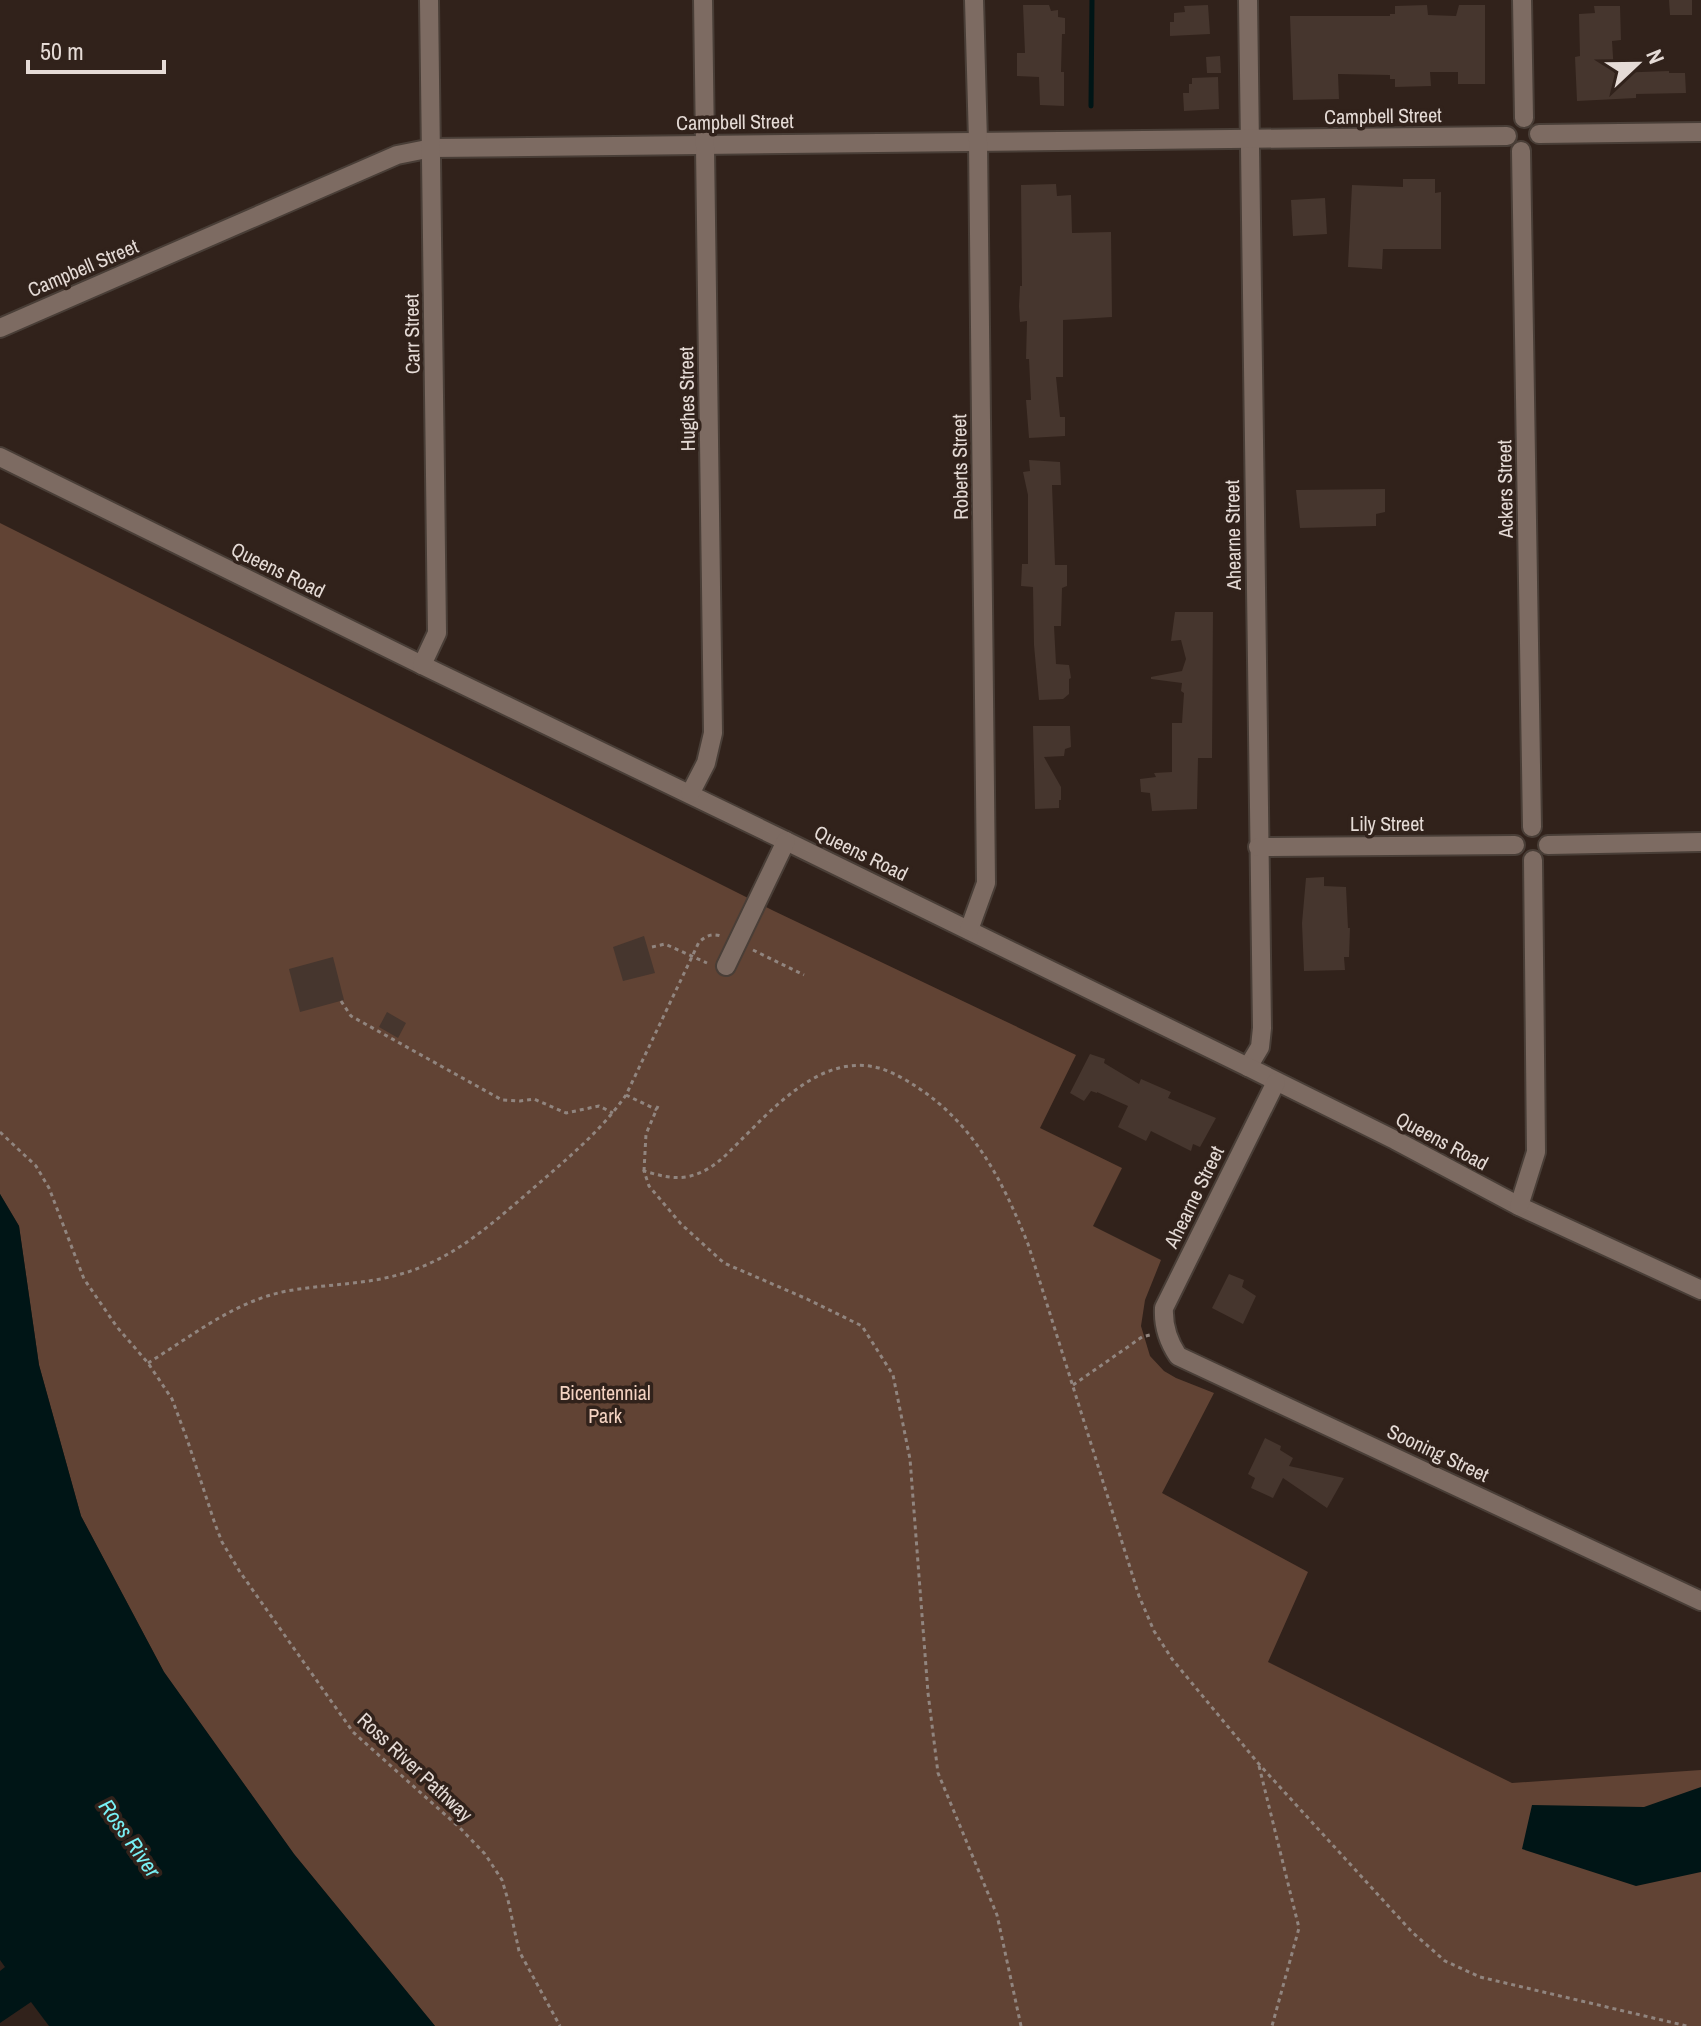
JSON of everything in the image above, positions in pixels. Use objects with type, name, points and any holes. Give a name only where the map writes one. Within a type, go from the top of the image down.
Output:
[{"type":"street","name":"Carr Street","points":[[422,665],[437,633],[429,0]]},
{"type":"street","name":"Hughes Street","points":[[690,794],[706,763],[713,733],[703,0]]},
{"type":"street","name":"Roberts Street","points":[[969,930],[986,883],[974,0]]},
{"type":"street","name":"Ahearne Street","points":[[1248,0],[1262,1028],[1260,1047],[1248,1067]]},
{"type":"street","points":[[1522,0],[1524,118]]},
{"type":"street","points":[[1524,118],[1534,123],[1539,134],[1536,145],[1521,151],[1511,146],[1507,136],[1509,125],[1524,118]]},
{"type":"street","points":[[1539,134],[1701,132]]},
{"type":"street","name":"Campbell Street","points":[[0,328],[397,155],[432,148],[1507,136]]},
{"type":"street","name":"Ackers Street","points":[[1521,151],[1532,827]]},
{"type":"street","name":"Queens Road","points":[[0,457],[1248,1067],[1519,1206],[1701,1290]]},
{"type":"street","points":[[1532,827],[1542,830],[1548,845],[1543,855],[1533,860],[1519,854],[1515,845],[1521,830],[1532,827]]},
{"type":"street","points":[[726,966],[786,841]]},
{"type":"street","points":[[1548,845],[1701,842]]},
{"type":"street","name":"Lily Street","points":[[1258,847],[1515,845]]},
{"type":"street","points":[[1519,1206],[1536,1152],[1533,860]]},
{"type":"street","name":"Ahearne Street","points":[[1166,1332],[1164,1308],[1276,1082]]},
{"type":"street","name":"Sooning Street","points":[[1166,1332],[1178,1356],[1701,1601]]},
{"type":"path","points":[[0,1132],[36,1166],[49,1188],[84,1279],[117,1327],[148,1363],[225,1314],[256,1300],[286,1292],[401,1274],[433,1263],[459,1249],[589,1140],[613,1113],[626,1095],[699,942],[713,934],[726,938]]},
{"type":"path","points":[[652,947],[665,944],[692,956]]},
{"type":"path","points":[[748,948],[804,975]]},
{"type":"path","points":[[341,1001],[351,1016],[502,1100],[541,1100],[566,1113],[599,1106],[613,1113]]},
{"type":"path","points":[[644,1171],[668,1178],[687,1177],[719,1163],[801,1085],[834,1069],[858,1065],[880,1068],[903,1078],[938,1101],[962,1124],[1009,1198],[1028,1244],[1139,1596],[1154,1631],[1172,1659],[1258,1763],[1412,1932],[1445,1961],[1480,1977],[1687,2026]]},
{"type":"path","points":[[626,1095],[658,1108],[646,1134],[644,1171],[649,1186],[681,1224],[724,1263],[862,1326],[893,1375],[910,1459],[928,1693],[938,1773],[997,1915],[1021,2026]]},
{"type":"path","points":[[1073,1385],[1142,1337],[1166,1332]]},
{"type":"path","name":"Ross River Pathway","points":[[148,1363],[172,1399],[222,1542],[240,1572],[353,1732],[485,1854],[502,1880],[519,1951],[560,2026]]},
{"type":"path","points":[[1258,1763],[1299,1928],[1272,2026]]},
{"type":"green space","name":"Bicentennial Park","points":[[0,523],[774,911],[1076,1055],[1040,1128],[1122,1168],[1093,1226],[1161,1260],[1145,1300],[1141,1326],[1150,1356],[1164,1371],[1176,1378],[1214,1393],[1162,1493],[1308,1572],[1268,1662],[1512,1783],[1701,1770],[1701,2026],[435,2026],[294,1854],[164,1672],[81,1516],[39,1365],[19,1226],[0,1194]]},
{"type":"water","name":"Ross River","points":[[0,1194],[19,1226],[39,1365],[81,1516],[164,1672],[294,1854],[435,2026],[49,2026],[31,2002],[0,2023],[0,1971],[5,1967],[0,1960]]},
{"type":"water","points":[[1701,1787],[1701,1872],[1636,1886],[1522,1849],[1532,1805],[1644,1807]]},
{"type":"building","points":[[1669,0],[1692,0],[1692,15],[1670,15]]},
{"type":"building","points":[[1023,5],[1049,5],[1051,11],[1058,10],[1058,17],[1065,18],[1061,72],[1064,72],[1064,106],[1040,105],[1039,77],[1017,76],[1017,53],[1025,53]]},
{"type":"building","points":[[1208,5],[1210,34],[1170,36],[1174,13],[1185,12],[1184,6]]},
{"type":"building","points":[[1427,5],[1428,15],[1456,16],[1459,5],[1485,5],[1485,84],[1458,84],[1458,72],[1430,72],[1431,86],[1395,87],[1395,79],[1390,79],[1390,75],[1338,74],[1339,99],[1293,100],[1290,16],[1390,16],[1395,14],[1395,6]]},
{"type":"building","points":[[1594,6],[1620,6],[1621,40],[1612,41],[1614,73],[1685,73],[1686,93],[1636,94],[1636,98],[1577,101],[1575,57],[1580,56],[1579,14],[1595,13]]},
{"type":"building","points":[[1220,56],[1221,73],[1207,73],[1206,57]]},
{"type":"building","points":[[1218,77],[1219,109],[1184,111],[1183,93],[1189,93],[1192,78]]},
{"type":"building","points":[[1403,179],[1435,179],[1435,193],[1441,192],[1441,249],[1383,249],[1382,269],[1348,267],[1352,185],[1403,187]]},
{"type":"building","points":[[1056,184],[1057,196],[1071,195],[1072,233],[1111,232],[1112,317],[1063,320],[1063,377],[1056,377],[1060,417],[1065,417],[1065,436],[1029,438],[1026,400],[1031,400],[1029,359],[1026,359],[1027,321],[1020,322],[1019,306],[1022,286],[1021,185]]},
{"type":"building","points":[[1325,198],[1327,234],[1293,236],[1291,200]]},
{"type":"building","points":[[1029,460],[1060,462],[1061,485],[1052,485],[1055,565],[1067,565],[1067,586],[1062,588],[1061,626],[1054,626],[1056,664],[1069,665],[1071,678],[1069,694],[1063,699],[1039,700],[1033,587],[1021,586],[1022,564],[1028,564],[1028,495],[1023,472],[1030,471]]},
{"type":"building","points":[[1385,489],[1385,512],[1376,514],[1376,526],[1300,528],[1296,490]]},
{"type":"building","points":[[1175,612],[1213,612],[1212,758],[1198,758],[1197,809],[1152,811],[1150,793],[1141,792],[1140,779],[1156,777],[1154,773],[1172,772],[1172,723],[1182,723],[1182,683],[1151,679],[1182,671],[1186,659],[1181,640],[1171,641]]},
{"type":"building","points":[[1033,726],[1070,726],[1071,747],[1065,749],[1064,756],[1044,757],[1061,787],[1059,808],[1035,809]]},
{"type":"building","points":[[1324,877],[1324,886],[1346,887],[1349,957],[1344,957],[1345,970],[1304,971],[1302,923],[1306,878]]},
{"type":"building","points":[[644,936],[655,973],[623,981],[613,947]]},
{"type":"building","points":[[333,957],[344,1000],[300,1012],[289,969]]},
{"type":"building","points":[[387,1012],[406,1023],[398,1038],[379,1027]]},
{"type":"building","points":[[1090,1054],[1105,1059],[1104,1063],[1139,1084],[1141,1079],[1171,1092],[1168,1098],[1216,1118],[1200,1147],[1193,1144],[1191,1151],[1151,1131],[1146,1141],[1118,1127],[1128,1106],[1097,1092],[1091,1091],[1084,1101],[1070,1093]]},
{"type":"building","points":[[1229,1274],[1244,1280],[1242,1287],[1256,1296],[1243,1324],[1212,1308]]},
{"type":"building","points":[[1265,1438],[1281,1446],[1280,1450],[1293,1458],[1289,1466],[1344,1478],[1327,1508],[1283,1478],[1273,1498],[1251,1488],[1255,1478],[1248,1474]]},
{"type":"waterway","points":[[1091,106],[1092,0]]}]
